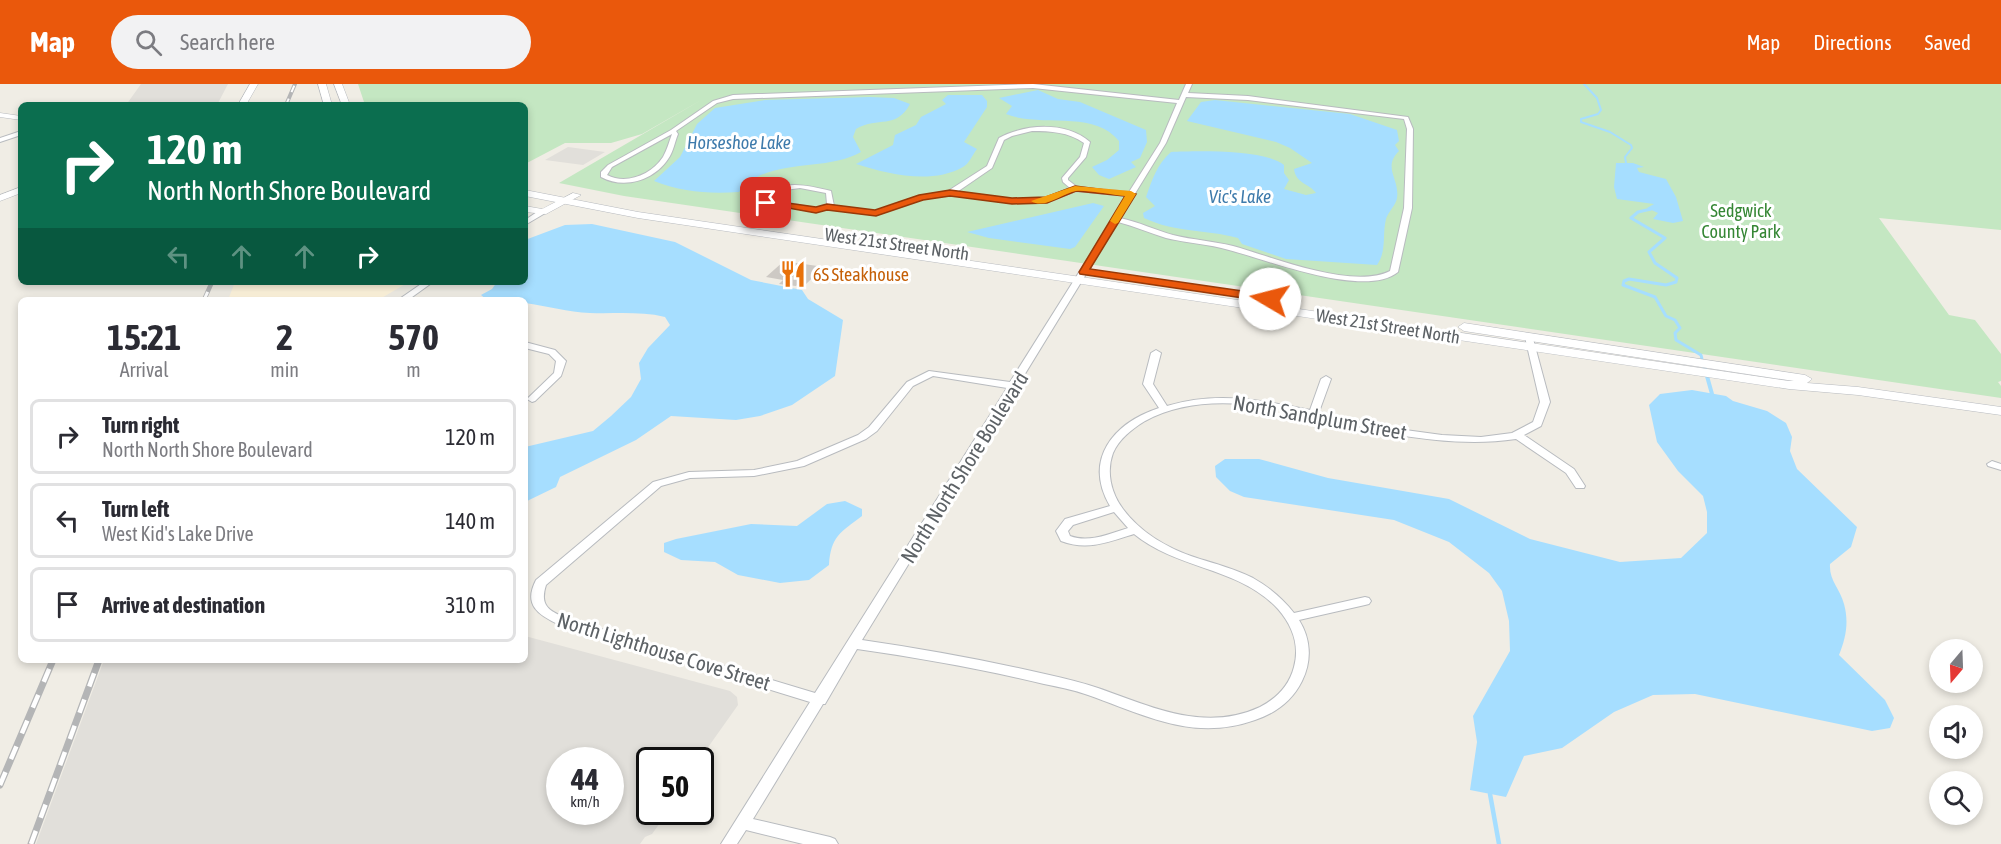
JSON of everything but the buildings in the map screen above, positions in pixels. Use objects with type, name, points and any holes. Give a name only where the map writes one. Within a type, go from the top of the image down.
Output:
[{"type":"main road","points":[[321,84],[327,102]]},
{"type":"main road","points":[[338,84],[344,102]]},
{"type":"main road","name":"West 21st Street North","points":[[528,185],[576,195],[1081,276]]},
{"type":"main road","name":"West 21st Street North","points":[[528,194],[563,202],[2001,411]]},
{"type":"street","points":[[244,102],[254,84]]},
{"type":"street","name":"North North Shore Boulevard","points":[[729,844],[855,644],[1163,142],[1189,84]]},
{"type":"street","points":[[673,131],[675,134],[666,157],[647,175],[622,181],[603,177],[604,172],[610,166],[673,131],[715,102],[755,95],[1033,86],[1182,98],[1248,98],[1406,118],[1410,129],[1408,208],[1394,273],[1385,279],[1368,280],[1307,270],[1232,248],[1162,234],[1116,219]]},
{"type":"street","points":[[0,115],[18,118]]},
{"type":"street","points":[[950,193],[990,166],[1001,139],[1013,133],[1032,130],[1074,135],[1087,142],[1083,157],[1065,178],[1065,182],[1075,189]]},
{"type":"street","points":[[0,140],[18,134]]},
{"type":"street","points":[[827,207],[832,200],[829,192],[810,186],[776,189],[760,200],[816,210],[827,207],[876,213],[922,197],[950,193],[1012,201],[1040,201],[1075,189],[1131,194]]},
{"type":"street","points":[[0,198],[18,191]]},
{"type":"street","points":[[528,221],[576,195]]},
{"type":"street","points":[[528,210],[543,212]]},
{"type":"street","points":[[406,297],[424,285]]},
{"type":"street","points":[[1531,342],[1545,402],[1537,424],[1517,435],[1570,471],[1580,486]]},
{"type":"street","points":[[528,346],[552,352],[561,361],[558,374],[532,399]]},
{"type":"street","points":[[1155,352],[1148,384],[1164,409]]},
{"type":"street","name":"North Lighthouse Cove Street","points":[[820,700],[564,622],[547,614],[539,605],[536,596],[540,583],[657,484],[689,475],[754,473],[800,464],[862,437],[873,429],[910,384],[932,373],[1014,386]]},
{"type":"street","points":[[1314,413],[1326,379]]},
{"type":"street","name":"North Sandplum Street","points":[[855,644],[942,656],[1035,676],[1083,689],[1171,719],[1199,723],[1234,722],[1258,714],[1284,699],[1299,677],[1304,653],[1300,631],[1285,609],[1250,581],[1171,552],[1137,529],[1117,508],[1105,482],[1104,466],[1108,450],[1133,425],[1164,409],[1227,400],[1274,405],[1454,440],[1478,440],[1517,435]]},
{"type":"street","points":[[1117,508],[1069,522],[1062,531],[1065,538],[1072,542],[1090,543],[1137,529]]},
{"type":"street","points":[[1291,618],[1365,601]]},
{"type":"street","points":[[742,823],[830,844]]},
{"type":"shaded area","points":[[141,84],[228,84],[219,102],[128,102]]},
{"type":"shaded area","points":[[568,147],[605,152],[583,165],[545,160]]},
{"type":"shaded area","points":[[234,285],[404,285],[383,297],[229,297]]},
{"type":"shaded area","points":[[528,637],[730,691],[737,697],[738,705],[708,747],[636,747],[636,825],[659,825],[640,844],[36,844],[103,663],[528,663]]},
{"type":"green space","name":"Sedgwick County Park","points":[[358,84],[2001,84],[2001,230],[1879,218],[1949,315],[1975,320],[2001,354],[2001,381],[1998,382],[2001,386],[2001,398],[624,196],[559,183],[703,99],[642,134],[611,143],[565,143],[528,162],[528,102],[364,102]]},
{"type":"water","points":[[1038,90],[1058,99],[1080,102],[1146,130],[1147,142],[1140,158],[1131,162],[1136,167],[1109,179],[1099,175],[1092,167],[1107,160],[1119,150],[1119,141],[1108,131],[1096,125],[1034,120],[1006,114],[1012,106],[999,98]]},
{"type":"water","points":[[948,95],[982,95],[987,101],[987,107],[964,142],[977,149],[965,166],[937,176],[924,177],[895,174],[856,164],[893,145],[895,135],[916,125],[921,117],[946,104],[942,100]]},
{"type":"water","name":"Horseshoe Lake","points":[[894,98],[910,104],[905,112],[893,120],[872,123],[856,129],[853,137],[861,152],[847,158],[780,169],[751,181],[739,192],[695,191],[675,188],[654,181],[680,157],[697,124],[715,108],[765,100]]},
{"type":"water","name":"Vic's Lake","points":[[1215,100],[1350,114],[1397,130],[1399,141],[1395,145],[1399,151],[1394,157],[1392,168],[1397,198],[1386,219],[1383,249],[1377,265],[1286,259],[1242,244],[1238,238],[1179,229],[1144,218],[1143,213],[1155,206],[1146,197],[1153,178],[1171,152],[1230,152],[1262,156],[1284,165],[1284,173],[1289,180],[1284,189],[1306,195],[1316,193],[1297,178],[1294,169],[1312,163],[1290,148],[1276,142],[1187,121],[1201,102]]},
{"type":"water","points":[[1616,163],[1633,163],[1644,167],[1637,168],[1639,172],[1666,179],[1676,197],[1683,221],[1673,223],[1653,219],[1658,213],[1647,208],[1654,204],[1617,199],[1614,187]]},
{"type":"water","points":[[1093,203],[1104,206],[1075,247],[1070,249],[989,238],[967,232]]},
{"type":"water","points":[[592,224],[675,242],[751,280],[802,290],[808,299],[843,320],[835,376],[792,405],[760,416],[736,420],[671,416],[636,440],[560,477],[556,487],[528,501],[528,446],[593,431],[611,416],[631,397],[641,379],[639,363],[648,348],[670,325],[665,317],[656,315],[582,312],[528,304],[528,297],[483,297],[481,295],[495,285],[528,285],[528,239],[565,225]]},
{"type":"water","points":[[1692,390],[1726,396],[1733,401],[1767,411],[1786,423],[1792,437],[1790,451],[1797,469],[1857,527],[1851,547],[1830,564],[1831,575],[1846,611],[1845,636],[1839,655],[1885,700],[1894,718],[1890,728],[1872,731],[1695,694],[1653,695],[1614,712],[1562,748],[1524,756],[1506,797],[1470,790],[1477,742],[1473,716],[1510,651],[1509,621],[1502,591],[1489,573],[1449,542],[1394,520],[1244,497],[1230,491],[1216,477],[1215,466],[1225,459],[1259,459],[1328,478],[1449,499],[1530,539],[1620,562],[1681,558],[1707,533],[1707,512],[1703,496],[1678,471],[1657,442],[1649,405],[1660,394]]},
{"type":"water","points":[[845,501],[862,509],[862,516],[838,536],[832,548],[829,565],[809,580],[780,583],[738,575],[715,562],[681,560],[664,552],[664,543],[676,539],[751,524],[797,526],[827,504]]},
{"type":"waterway","points":[[1584,84],[1597,98],[1601,110],[1598,114],[1581,119],[1581,122],[1610,132],[1631,145],[1632,148],[1625,157],[1626,163]]},
{"type":"waterway","points":[[1648,210],[1651,209],[1638,212],[1631,218],[1665,238],[1649,252],[1655,263],[1677,278],[1676,282],[1666,285],[1629,279],[1624,281],[1623,285],[1655,297],[1666,316],[1675,320],[1680,328],[1675,333],[1676,340],[1701,355],[1705,371]]},
{"type":"waterway","points":[[1705,369],[1712,394]]},
{"type":"waterway","points":[[1490,794],[1499,844]]},
{"type":"railway","points":[[287,102],[295,84]]},
{"type":"railway","points":[[205,297],[211,285]]},
{"type":"railway","points":[[0,785],[52,663]]},
{"type":"railway","points":[[31,844],[98,663]]},
{"type":"slow traffic","points":[[1035,201],[1047,200],[1075,189],[1131,194],[1115,221]]},
{"type":"place","name":"6S Steakhouse","points":[[793,274]]},
{"type":"route","points":[[766,203],[816,210],[827,207],[876,213],[922,197],[950,193],[1012,201],[1047,200],[1075,189],[1131,194],[1084,272],[1270,299]]}]
